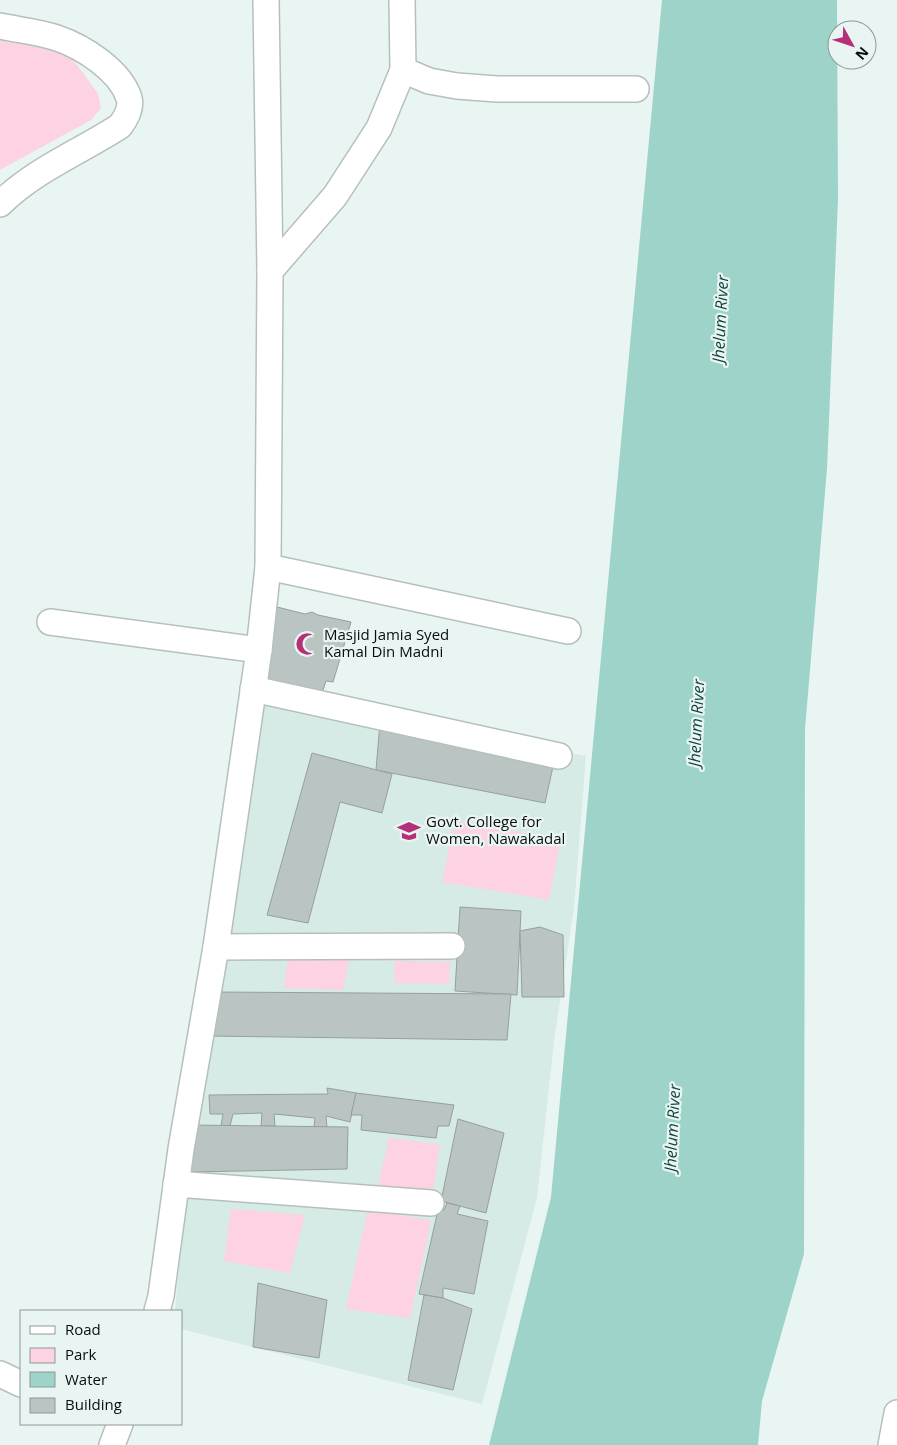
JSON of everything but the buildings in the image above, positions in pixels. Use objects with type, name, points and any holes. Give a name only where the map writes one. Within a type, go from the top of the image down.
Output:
[{"type":"street","points":[[157,1310],[161,1296],[176,1184],[216,947],[259,650],[268,567],[270,271],[266,0]]},
{"type":"street","points":[[270,271],[335,196],[379,128],[403,70],[402,0]]},
{"type":"street","points":[[0,26],[56,38],[84,50],[105,65],[120,82],[130,99],[128,114],[120,126],[38,174],[14,190],[0,204]]},
{"type":"street","points":[[403,70],[429,81],[457,86],[497,89],[636,89]]},
{"type":"street","points":[[268,567],[568,631]]},
{"type":"street","points":[[50,622],[259,650]]},
{"type":"street","points":[[253,689],[559,756]]},
{"type":"street","points":[[216,947],[452,946]]},
{"type":"street","points":[[176,1184],[430,1203]]},
{"type":"street","points":[[0,1374],[20,1384]]},
{"type":"street","points":[[891,1445],[897,1414]]},
{"type":"shaded area","points":[[258,696],[586,756],[574,907],[554,1041],[537,1198],[482,1404],[182,1329],[182,1310],[175,1310],[185,1195]]},
{"type":"green space","points":[[0,31],[68,54],[98,94],[101,108],[91,120],[0,170]]},
{"type":"green space","points":[[455,821],[561,839],[549,900],[442,882]]},
{"type":"green space","points":[[288,959],[349,959],[343,990],[284,988]]},
{"type":"green space","points":[[394,961],[450,962],[449,984],[395,983]]},
{"type":"green space","points":[[389,1138],[440,1144],[432,1197],[378,1187]]},
{"type":"green space","points":[[231,1209],[305,1215],[290,1273],[224,1261]]},
{"type":"green space","points":[[368,1209],[431,1221],[410,1318],[346,1309]]},
{"type":"water","name":"Jhelum River","points":[[662,0],[837,0],[837,20],[827,20],[827,70],[837,70],[838,199],[827,469],[805,729],[804,1254],[762,1401],[758,1445],[489,1445],[551,1197]]},
{"type":"place","name":"Masjid Jamia Syed Kamal Din Madni","points":[[307,644]]},
{"type":"place","name":"Govt. College for Women, Nawakadal","points":[[409,831]]}]
